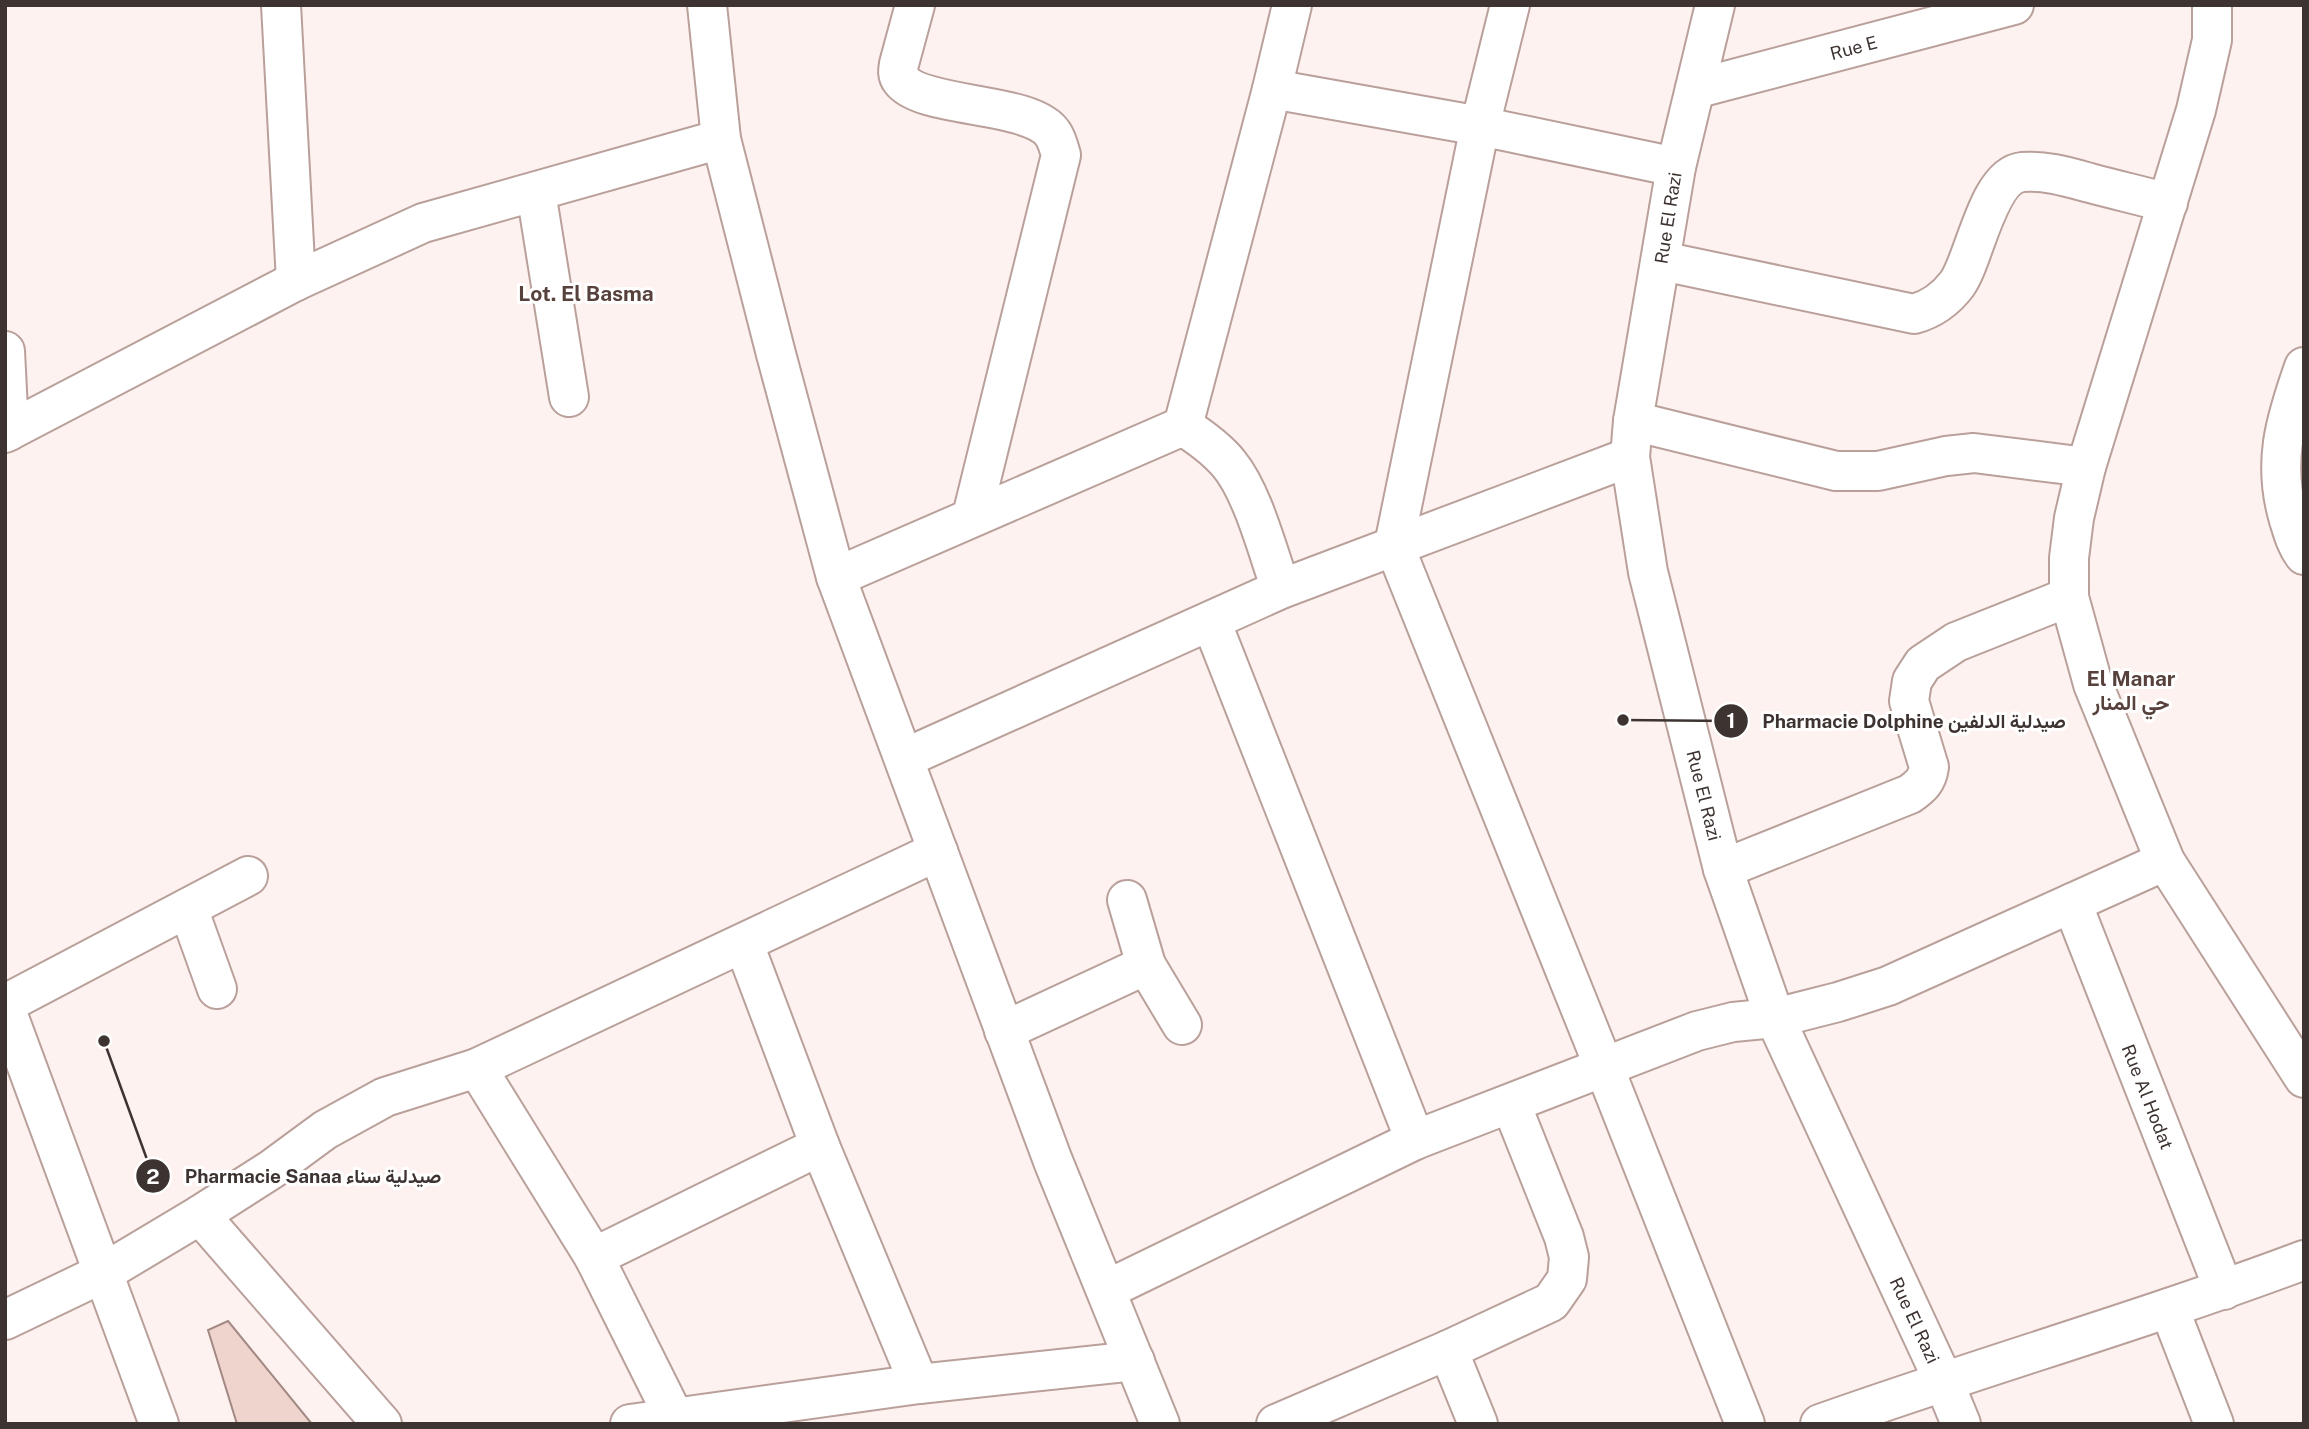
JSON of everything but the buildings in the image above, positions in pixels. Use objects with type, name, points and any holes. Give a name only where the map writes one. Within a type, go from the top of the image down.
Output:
[{"type":"street","points":[[281,5],[296,281]]},
{"type":"street","points":[[707,5],[721,139],[836,577],[1053,1161],[1160,1424]]},
{"type":"street","points":[[915,5],[897,72],[901,80],[908,86],[934,96],[1027,117],[1044,125],[1053,134],[1061,155],[972,516]]},
{"type":"street","points":[[1183,426],[1292,5]]},
{"type":"street","points":[[1510,5],[1480,127],[1394,545],[1745,1424]]},
{"type":"street","name":"Rue El Razi","points":[[1715,5],[1676,167],[1631,439],[1648,572],[1723,870],[1775,1018],[1961,1424]]},
{"type":"street","name":"Rue E","points":[[1695,89],[2014,5]]},
{"type":"street","points":[[2212,5],[2212,40],[2196,110],[2086,467],[2068,558],[2069,597],[2093,684],[2165,861],[2304,1078]]},
{"type":"street","points":[[1272,89],[1480,127],[1676,167]]},
{"type":"street","points":[[5,351],[7,432],[296,281],[423,223],[721,139]]},
{"type":"street","points":[[1662,261],[1914,314],[1930,310],[1958,282],[1991,204],[2003,181],[2010,175],[2021,172],[2049,172],[2168,203]]},
{"type":"street","points":[[536,192],[569,397]]},
{"type":"street","points":[[2304,367],[2287,415],[2281,459],[2283,497],[2296,545],[2304,555]]},
{"type":"street","points":[[836,577],[1183,426]]},
{"type":"street","points":[[1183,426],[1229,463],[1244,485],[1281,589]]},
{"type":"street","points":[[905,758],[1281,589],[1394,545],[1631,439],[1836,471],[1878,471],[1946,456],[1975,453],[2086,467]]},
{"type":"street","points":[[1723,870],[1910,794],[1922,785],[1928,777],[1929,767],[1909,701],[1912,681],[1923,664],[1956,642],[2069,597]]},
{"type":"street","points":[[1211,621],[1415,1140]]},
{"type":"street","points":[[5,1320],[103,1273],[272,1169],[325,1130],[385,1097],[477,1068],[939,851]]},
{"type":"street","points":[[1106,1290],[1415,1140],[1697,1031],[1733,1022],[1775,1018],[1888,986],[2165,861]]},
{"type":"street","points":[[159,1424],[5,1005],[248,876]]},
{"type":"street","points":[[1127,900],[1146,965],[1182,1025]]},
{"type":"street","name":"Rue Al Hodat","points":[[2072,903],[2224,1290]]},
{"type":"street","points":[[188,908],[217,989]]},
{"type":"street","points":[[744,944],[820,1146],[919,1384]]},
{"type":"street","points":[[1004,1031],[1146,965]]},
{"type":"street","points":[[477,1068],[594,1257],[674,1417]]},
{"type":"street","points":[[1276,1424],[1448,1350],[1551,1301],[1567,1279],[1569,1257],[1564,1237],[1511,1104]]},
{"type":"street","points":[[594,1257],[820,1146]]},
{"type":"street","points":[[200,1215],[382,1424]]},
{"type":"street","points":[[1820,1424],[1943,1380],[2224,1290],[2304,1260]]},
{"type":"street","points":[[2169,1308],[2214,1424]]},
{"type":"street","points":[[1448,1350],[1478,1424]]},
{"type":"street","points":[[630,1424],[919,1384],[1135,1361]]},
{"type":"place","name":"Pharmacie Dolphine صيدلية الدلفين","points":[[1623,720]]},
{"type":"place","name":"Pharmacie Sanaa صيدلية سناء","points":[[104,1041]]},
{"type":"district","name":"Lot. El Basma","points":[[586,293]]},
{"type":"district","name":"El Manar حي المنار","points":[[2131,690]]}]
